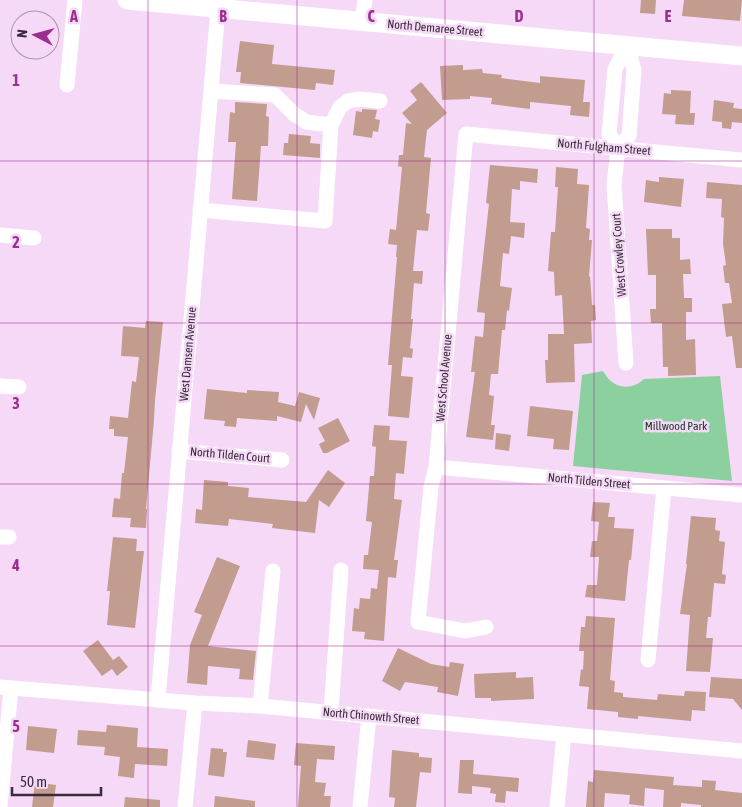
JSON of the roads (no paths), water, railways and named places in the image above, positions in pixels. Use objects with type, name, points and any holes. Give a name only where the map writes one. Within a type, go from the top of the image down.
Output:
[{"type":"main road","name":"North Demaree Street","points":[[127,0],[742,56]]},
{"type":"street","points":[[66,85],[75,0]]},
{"type":"street","points":[[362,21],[365,0]]},
{"type":"street","name":"West Damsen Avenue","points":[[158,699],[218,9]]},
{"type":"street","name":"West Crowley Court","points":[[626,362],[614,185],[618,148],[610,134],[615,69],[627,45]]},
{"type":"street","points":[[211,91],[275,95],[294,114],[306,122],[331,125]]},
{"type":"street","points":[[200,210],[325,221],[331,125],[340,107],[348,100],[380,101]]},
{"type":"street","name":"North Fulgham Street","points":[[466,134],[742,160]]},
{"type":"street","name":"West School Avenue","points":[[466,134],[436,467],[431,487],[418,622],[465,631],[486,627]]},
{"type":"street","points":[[0,235],[34,238]]},
{"type":"street","points":[[0,386],[19,387]]},
{"type":"street","name":"North Tilden Court","points":[[179,451],[282,460]]},
{"type":"street","name":"North Tilden Street","points":[[436,467],[742,495]]},
{"type":"street","points":[[648,660],[664,488]]},
{"type":"street","points":[[331,712],[341,570]]},
{"type":"street","points":[[260,706],[273,571]]},
{"type":"street","points":[[0,806],[5,688]]},
{"type":"street","name":"North Chinowth Street","points":[[5,688],[331,712],[742,751]]},
{"type":"street","points":[[185,807],[195,703]]},
{"type":"street","points":[[360,807],[369,716]]},
{"type":"street","points":[[557,807],[564,734]]},
{"type":"park label","name":"Millwood Park","points":[[676,426]]}]
